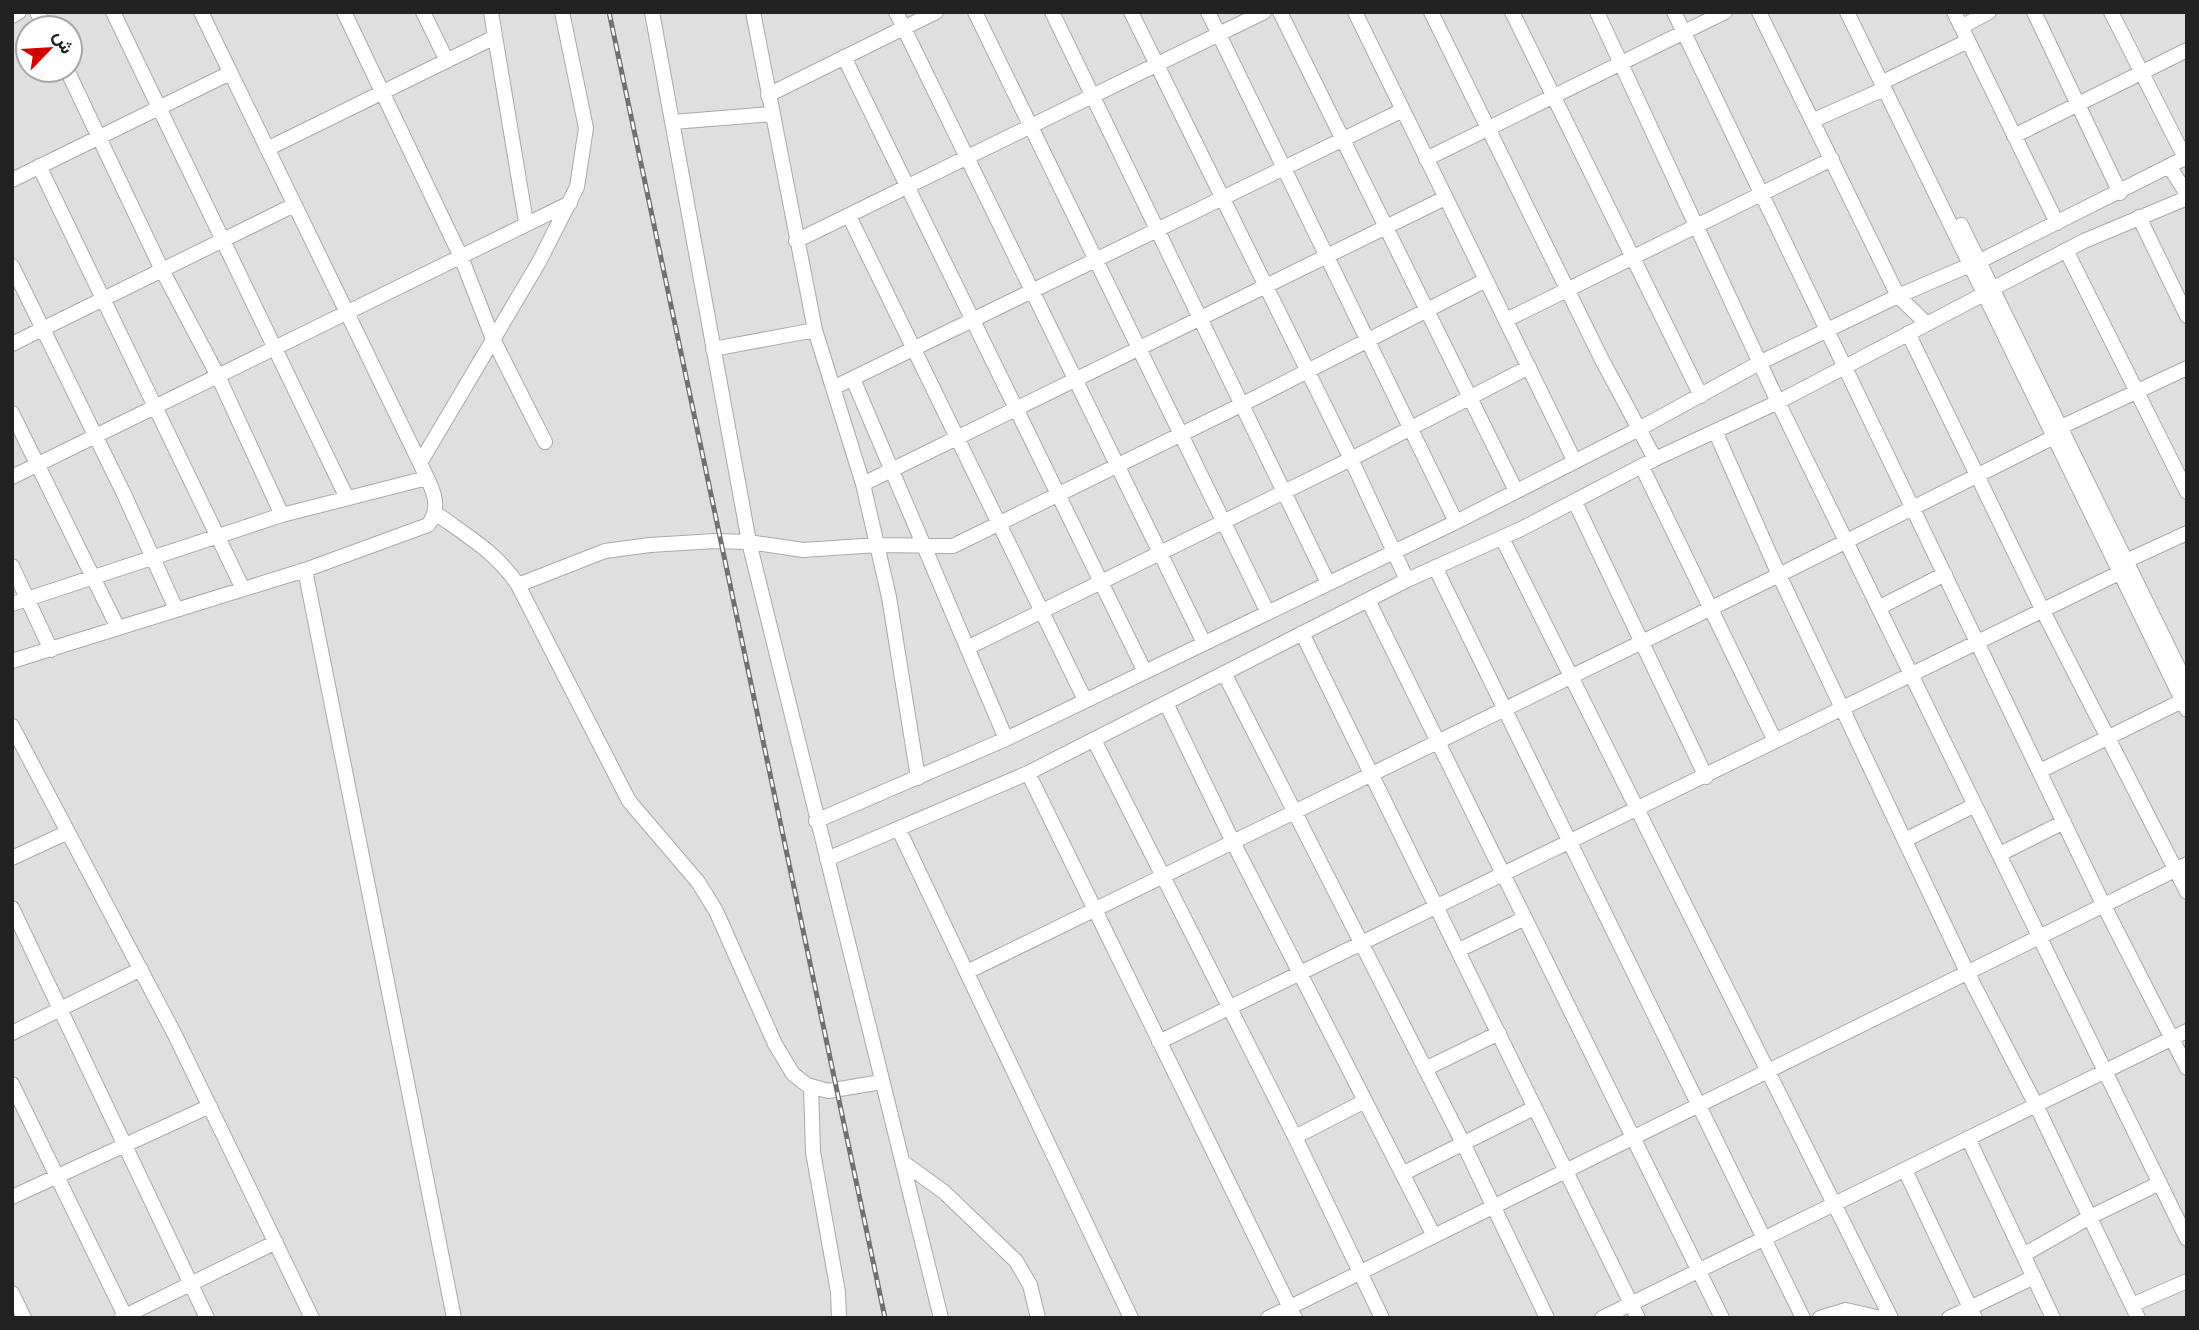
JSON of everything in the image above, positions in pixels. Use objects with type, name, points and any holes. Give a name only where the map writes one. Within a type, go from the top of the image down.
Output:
[{"type":"street","points":[[12,16],[19,12]]},
{"type":"street","points":[[113,12],[346,496]]},
{"type":"street","points":[[12,661],[305,570],[428,525],[437,513],[437,501],[420,463],[201,12]]},
{"type":"street","points":[[344,12],[461,257],[493,339],[545,442]]},
{"type":"street","points":[[423,12],[447,61]]},
{"type":"street","points":[[491,12],[526,222]]},
{"type":"street","points":[[420,463],[570,203],[580,179],[586,128],[562,12]]},
{"type":"street","points":[[652,12],[749,542],[941,1318]]},
{"type":"street","points":[[753,12],[815,330],[863,484],[889,597],[918,778]]},
{"type":"street","points":[[896,12],[1204,643]]},
{"type":"street","points":[[768,95],[936,12]]},
{"type":"street","points":[[975,12],[1268,613]]},
{"type":"street","points":[[1052,12],[1328,583]]},
{"type":"street","points":[[1131,12],[1306,372],[1351,458],[1407,580]]},
{"type":"street","points":[[1208,12],[1456,522]]},
{"type":"street","points":[[796,241],[1264,12]]},
{"type":"street","points":[[1280,12],[1345,139],[1516,491]]},
{"type":"street","points":[[1355,12],[1574,460]]},
{"type":"street","points":[[1431,12],[1637,430],[1648,463],[1710,607],[1775,741]]},
{"type":"street","points":[[1512,12],[1701,396]]},
{"type":"street","points":[[1597,12],[1698,224],[1778,402],[1849,541],[2160,1183],[2180,1210],[2187,1239]]},
{"type":"street","points":[[1674,12],[1830,331],[1844,366],[2103,904],[2187,1068]]},
{"type":"street","points":[[1426,159],[1725,12]]},
{"type":"street","points":[[1759,12],[1898,296],[1927,323]]},
{"type":"street","points":[[1847,12],[1887,84],[1975,263],[2123,567],[2185,705],[2107,738],[2040,771]]},
{"type":"street","points":[[1858,12],[1887,84]]},
{"type":"street","points":[[1954,12],[2057,223]]},
{"type":"street","points":[[1961,27],[1989,12]]},
{"type":"street","points":[[2034,12],[2120,193]]},
{"type":"street","points":[[816,821],[1006,739],[1268,613],[1637,430],[1761,362],[1898,296],[1975,263],[2186,158],[2111,12]]},
{"type":"street","points":[[267,149],[495,37]]},
{"type":"street","points":[[1814,120],[1968,41]]},
{"type":"street","points":[[2014,136],[2187,50]]},
{"type":"street","points":[[844,57],[1145,672]]},
{"type":"street","points":[[12,180],[230,74]]},
{"type":"street","points":[[74,84],[162,270],[218,376],[282,515]]},
{"type":"street","points":[[833,388],[1224,200],[1403,110]]},
{"type":"street","points":[[673,122],[772,114]]},
{"type":"street","points":[[1506,320],[1832,159]]},
{"type":"street","points":[[39,166],[220,536],[243,590]]},
{"type":"street","points":[[827,859],[1028,773],[1407,580],[1502,538],[1648,463],[1778,402],[2066,250],[2187,196],[2169,166]]},
{"type":"street","points":[[863,484],[1328,258],[1445,198]]},
{"type":"street","points":[[12,477],[346,311],[461,257],[526,222],[570,203]]},
{"type":"street","points":[[12,344],[294,205]]},
{"type":"street","points":[[849,216],[1084,700]]},
{"type":"street","points":[[2138,217],[2187,316]]},
{"type":"street","points":[[2066,250],[2187,492]]},
{"type":"street","points":[[12,266],[44,328],[176,609]]},
{"type":"street","points":[[518,585],[605,551],[625,547],[749,542],[803,550],[877,545],[953,546],[1181,435],[1486,280]]},
{"type":"street","points":[[713,349],[815,330]]},
{"type":"street","points":[[1908,332],[2107,738],[2181,867],[2187,892]]},
{"type":"street","points":[[967,648],[1285,492],[1529,367]]},
{"type":"street","points":[[967,972],[1849,541],[1978,476],[2057,432],[2187,368]]},
{"type":"street","points":[[853,379],[1006,739]]},
{"type":"street","points":[[12,413],[118,628]]},
{"type":"street","points":[[1716,433],[1779,575],[1967,972],[2036,1105],[2135,1311],[2187,1281]]},
{"type":"street","points":[[12,604],[282,515],[346,496],[426,478]]},
{"type":"street","points":[[1575,502],[1706,777]]},
{"type":"street","points":[[437,513],[505,564],[629,801],[704,890],[775,1044],[793,1074],[811,1087],[828,1091],[881,1082]]},
{"type":"street","points":[[1159,1042],[1979,643],[2187,533]]},
{"type":"street","points":[[1502,538],[1891,1318]]},
{"type":"street","points":[[12,566],[51,650]]},
{"type":"street","points":[[1435,567],[1803,1318]]},
{"type":"street","points":[[2123,567],[2187,685]]},
{"type":"street","points":[[305,570],[454,1318]]},
{"type":"street","points":[[1880,607],[1945,575]]},
{"type":"street","points":[[1368,600],[1722,1318]]},
{"type":"street","points":[[1302,633],[1637,1318]]},
{"type":"street","points":[[1223,673],[1463,1143],[1547,1318]]},
{"type":"street","points":[[1166,703],[1233,842],[1434,1236]]},
{"type":"street","points":[[12,726],[141,969],[312,1318]]},
{"type":"street","points":[[1094,740],[1295,1136],[1382,1318]]},
{"type":"street","points":[[1028,773],[1092,909],[1293,1312]]},
{"type":"street","points":[[1905,840],[1975,805]]},
{"type":"street","points":[[2000,854],[2064,822]]},
{"type":"street","points":[[899,830],[1131,1318]]},
{"type":"street","points":[[12,858],[68,832]]},
{"type":"street","points":[[1268,1318],[1293,1312],[1360,1273],[1767,1069],[2181,867]]},
{"type":"street","points":[[12,908],[207,1318]]},
{"type":"street","points":[[1459,950],[1525,918]]},
{"type":"street","points":[[12,1033],[141,969]]},
{"type":"street","points":[[1602,1318],[2187,1031]]},
{"type":"street","points":[[1425,1069],[1499,1033]]},
{"type":"street","points":[[12,1084],[124,1317],[276,1242]]},
{"type":"street","points":[[811,1087],[813,1152],[838,1292],[839,1318]]},
{"type":"street","points":[[1295,1136],[1364,1101]]},
{"type":"street","points":[[12,1197],[59,1178],[210,1106]]},
{"type":"street","points":[[1402,1174],[1534,1108]]},
{"type":"street","points":[[1968,1138],[2053,1318]]},
{"type":"street","points":[[904,1163],[944,1192],[1016,1261],[1030,1285],[1038,1318]]},
{"type":"street","points":[[1905,1170],[1972,1312]]},
{"type":"street","points":[[2025,1254],[2090,1217],[2160,1183]]},
{"type":"street","points":[[1949,1318],[1972,1312],[2034,1277]]},
{"type":"street","points":[[12,1293],[24,1318]]},
{"type":"street","points":[[1820,1318],[1846,1310],[1881,1318]]},
{"type":"shaded area","points":[[12,12],[2187,12],[2187,1318],[12,1318]]},
{"type":"railway","points":[[609,12],[885,1318]]}]
